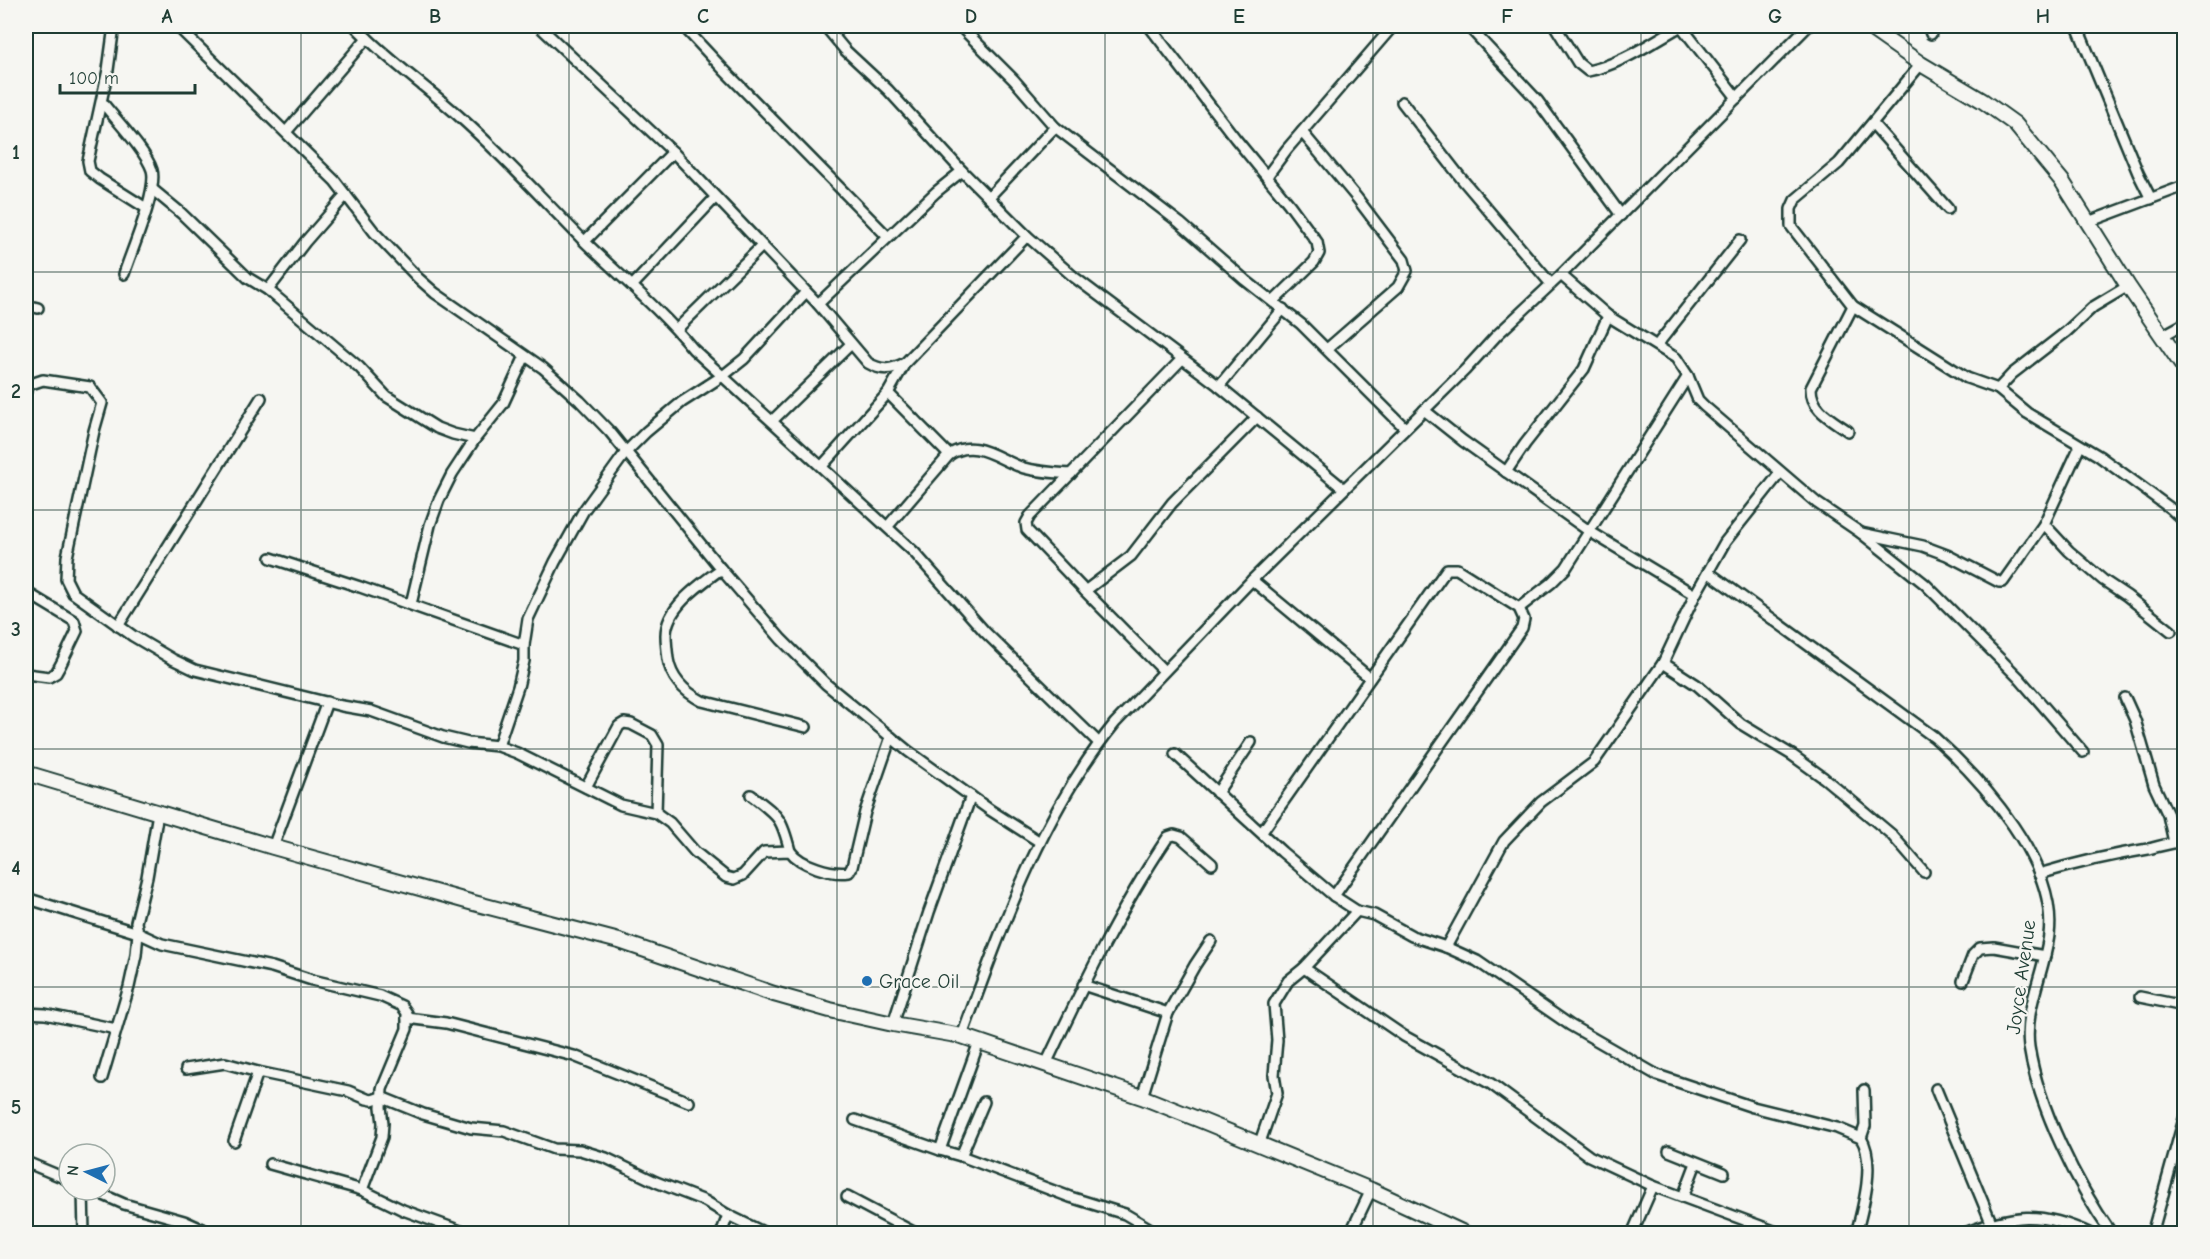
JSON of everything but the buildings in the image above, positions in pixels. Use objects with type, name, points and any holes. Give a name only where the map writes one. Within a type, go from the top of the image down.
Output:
[{"type":"main road","points":[[1867,26],[1921,64],[1983,101],[2015,124],[2062,181],[2127,286],[2184,368]]},
{"type":"main road","points":[[26,773],[273,847],[620,941],[774,994],[830,1010],[962,1036],[1142,1097],[1371,1190],[1466,1233]]},
{"type":"street","points":[[114,26],[102,102],[88,161],[90,171],[146,208]]},
{"type":"street","points":[[177,26],[334,181],[381,240],[418,278],[435,293],[543,368],[580,401],[610,432],[781,639],[826,684],[891,737],[971,796],[1040,842]]},
{"type":"street","points":[[355,26],[367,39],[488,142],[585,242],[677,329],[693,349],[915,552],[985,632],[1099,743]]},
{"type":"street","points":[[539,26],[673,152],[818,304],[868,363],[890,369],[904,363]]},
{"type":"street","points":[[683,26],[888,237]]},
{"type":"street","points":[[825,26],[845,50],[888,90],[962,171],[1027,236],[1074,277],[1219,386],[1344,489]]},
{"type":"street","points":[[960,26],[1014,80],[1055,127],[1180,223],[1245,280],[1274,301],[1327,349],[1405,428]]},
{"type":"street","points":[[1149,26],[1296,213],[1319,248],[1318,257],[1314,262],[1274,301]]},
{"type":"street","points":[[1267,176],[1393,26]]},
{"type":"street","points":[[1468,26],[1536,100],[1621,215]]},
{"type":"street","points":[[1555,26],[1578,63],[1588,71],[1600,69],[1620,60],[1681,26],[1737,98]]},
{"type":"street","points":[[962,1036],[995,948],[1040,842],[1069,787],[1115,723],[1252,580],[1561,275],[1808,26]]},
{"type":"street","points":[[2077,26],[2151,199]]},
{"type":"street","points":[[286,132],[367,39]]},
{"type":"street","points":[[1921,64],[1839,164],[1795,200],[1791,209],[1791,226],[1853,306],[1967,378],[1998,389],[2027,412],[2099,456],[2170,508],[2184,521]]},
{"type":"street","points":[[102,102],[148,161],[153,174],[152,189],[124,274]]},
{"type":"street","points":[[1402,102],[1461,178],[1551,284]]},
{"type":"street","points":[[1873,124],[1948,209]]},
{"type":"street","points":[[989,197],[1055,127]]},
{"type":"street","points":[[1302,132],[1357,198],[1406,266],[1405,276],[1398,287],[1327,349]]},
{"type":"street","points":[[585,242],[673,152]]},
{"type":"street","points":[[818,304],[962,171]]},
{"type":"street","points":[[2088,222],[2184,186]]},
{"type":"street","points":[[152,189],[181,213],[248,278],[268,291],[352,360],[386,396],[437,428],[475,439]]},
{"type":"street","points":[[268,291],[305,242],[346,195]]},
{"type":"street","points":[[633,285],[715,198]]},
{"type":"street","points":[[822,465],[888,393],[904,363],[1027,236]]},
{"type":"street","points":[[1656,345],[1740,240]]},
{"type":"street","points":[[677,329],[762,246]]},
{"type":"street","points":[[1561,275],[1608,316],[1676,358],[1688,376],[1698,400],[1704,406],[1780,473],[1817,503],[1861,533],[1948,605],[2019,678],[2083,752]]},
{"type":"street","points":[[1998,389],[2012,374],[2066,332],[2093,307],[2127,286]]},
{"type":"street","points":[[498,746],[524,662],[528,619],[555,562],[584,510],[626,452],[646,432],[682,402],[744,359],[806,292]]},
{"type":"street","points":[[26,305],[38,308]]},
{"type":"street","points":[[1848,431],[1819,410],[1811,397],[1811,388],[1853,306]]},
{"type":"street","points":[[1219,386],[1283,309]]},
{"type":"street","points":[[1506,472],[1584,369],[1608,316]]},
{"type":"street","points":[[2162,336],[2184,324]]},
{"type":"street","points":[[773,420],[851,344]]},
{"type":"street","points":[[411,604],[433,517],[452,474],[475,439],[503,404],[525,356]]},
{"type":"street","points":[[1164,671],[1028,530],[1026,523],[1030,516],[1182,359]]},
{"type":"street","points":[[1519,608],[1559,576],[1688,376]]},
{"type":"street","points":[[26,391],[28,385],[43,380],[90,387],[102,403],[71,539],[66,579],[73,593],[118,626],[172,659],[195,670],[371,711],[443,737],[468,743],[498,746],[516,753],[621,805],[656,813],[670,823],[695,852],[721,875],[731,879],[738,879],[743,875],[764,852],[790,851]]},
{"type":"street","points":[[888,393],[949,455]]},
{"type":"street","points":[[118,626],[261,398]]},
{"type":"street","points":[[1424,410],[1589,531],[1695,595]]},
{"type":"street","points":[[1085,591],[1131,556],[1172,503],[1257,417]]},
{"type":"street","points":[[1861,533],[1931,549],[2003,582],[2044,524],[2080,446]]},
{"type":"street","points":[[888,526],[949,455],[957,450],[976,447],[1023,468],[1071,474]]},
{"type":"street","points":[[1446,947],[1504,841],[1541,802],[1594,762],[1663,663],[1695,595],[1725,542],[1780,473]]},
{"type":"street","points":[[2044,524],[2069,551],[2103,580],[2171,631]]},
{"type":"street","points":[[271,558],[411,604],[524,645]]},
{"type":"street","points":[[721,569],[685,597],[668,622],[666,634],[669,666],[688,694],[702,701],[806,728]]},
{"type":"street","points":[[1262,832],[1448,569],[1457,569],[1519,608],[1524,619],[1522,628],[1334,896]]},
{"type":"street","name":"Joyce Avenue","points":[[1708,572],[1934,736],[1963,763],[2016,830],[2039,874],[2049,908],[2049,934],[2045,956],[2028,1021],[2029,1046],[2034,1069],[2059,1139],[2076,1173],[2112,1233]]},
{"type":"street","points":[[1252,580],[1370,678]]},
{"type":"street","points":[[26,592],[74,621],[77,631],[56,673],[49,677],[26,674]]},
{"type":"street","points":[[1663,663],[1697,685],[1741,724],[1792,755],[1824,778],[1891,834],[1924,872]]},
{"type":"street","points":[[2039,874],[2105,856],[2179,842],[2154,785],[2135,720],[2125,698]]},
{"type":"street","points":[[273,847],[327,702]]},
{"type":"street","points":[[586,787],[619,726],[624,723],[631,724],[652,735],[658,745],[656,813]]},
{"type":"street","points":[[751,795],[779,818],[784,825],[790,851],[802,863],[842,873],[849,872],[865,812],[891,737]]},
{"type":"street","points":[[1217,793],[1251,742]]},
{"type":"street","points":[[1175,754],[1334,896],[1357,911],[1374,915],[1412,936],[1446,947],[1485,966],[1570,1025],[1657,1075],[1753,1107],[1837,1128],[1861,1138],[1868,1153],[1865,1200],[1856,1233]]},
{"type":"street","points":[[893,1024],[929,912],[971,796]]},
{"type":"street","points":[[102,1078],[129,987],[138,933],[136,922],[147,877],[158,813]]},
{"type":"street","points":[[1046,1064],[1083,985],[1146,869],[1168,837],[1174,835],[1181,837],[1212,864]]},
{"type":"street","points":[[26,898],[138,933],[162,944],[272,967],[318,982],[380,996],[402,1006],[407,1018],[404,1039],[386,1077],[381,1097],[384,1124],[382,1137],[362,1190]]},
{"type":"street","points":[[1258,1145],[1277,1093],[1274,1004],[1288,981],[1304,968],[1357,911]]},
{"type":"street","points":[[1142,1097],[1168,1013],[1195,964],[1211,941]]},
{"type":"street","points":[[1963,981],[1973,955],[1980,948],[1994,947],[2045,956]]},
{"type":"street","points":[[1304,968],[1404,1036],[1491,1084],[1589,1156],[1653,1186],[1782,1233]]},
{"type":"street","points":[[1083,985],[1168,1013]]},
{"type":"street","points":[[2140,998],[2184,1006]]},
{"type":"street","points":[[27,1016],[45,1014],[116,1029]]},
{"type":"street","points":[[407,1018],[446,1023],[574,1056],[689,1102]]},
{"type":"street","points":[[940,1150],[979,1042]]},
{"type":"street","points":[[186,1068],[225,1063],[348,1091],[367,1100],[381,1097],[423,1114],[471,1128],[504,1131],[554,1149],[580,1150],[606,1158],[656,1182],[705,1201],[728,1215],[767,1233]]},
{"type":"street","points":[[234,1141],[258,1072]]},
{"type":"street","points":[[1936,1089],[1991,1222]]},
{"type":"street","points":[[1861,1138],[1865,1126],[1864,1090]]},
{"type":"street","points":[[961,1156],[984,1102]]},
{"type":"street","points":[[2152,1233],[2184,1119]]},
{"type":"street","points":[[855,1120],[961,1156],[1070,1197],[1125,1214],[1159,1233]]},
{"type":"street","points":[[1669,1151],[1724,1173]]},
{"type":"street","points":[[26,1162],[57,1175]]},
{"type":"street","points":[[1683,1197],[1696,1163]]},
{"type":"street","points":[[270,1164],[362,1190],[403,1210],[469,1233]]},
{"type":"street","points":[[1632,1233],[1653,1186]]},
{"type":"street","points":[[1350,1233],[1371,1190]]},
{"type":"street","points":[[847,1197],[917,1233]]},
{"type":"street","points":[[117,1201],[184,1221],[213,1233]]},
{"type":"street","points":[[83,1202],[84,1233]]},
{"type":"street","points":[[721,1233],[728,1215]]},
{"type":"street","points":[[1962,1233],[1991,1222],[2022,1217],[2052,1219],[2091,1233]]},
{"type":"place","name":"Grace Oil","points":[[867,981]]}]
